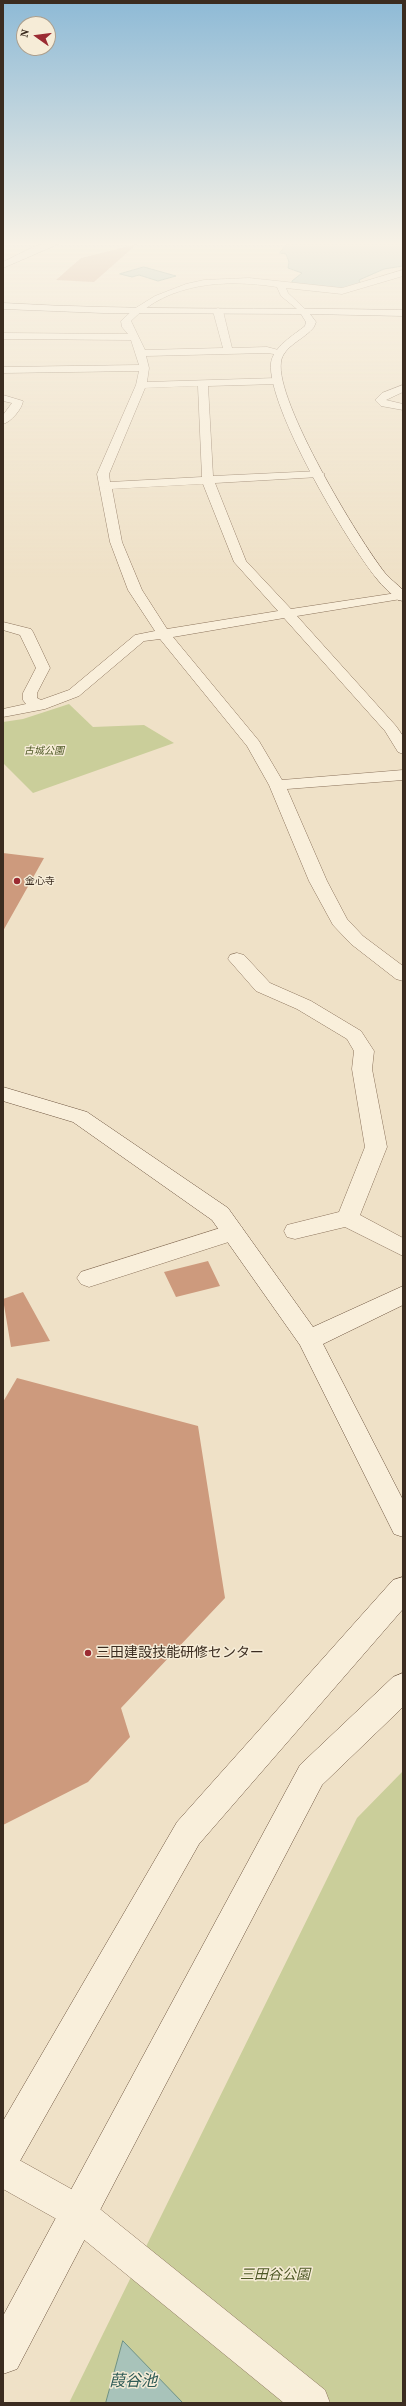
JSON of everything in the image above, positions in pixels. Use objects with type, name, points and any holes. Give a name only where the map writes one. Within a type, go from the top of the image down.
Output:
[{"type":"street","points":[[142,355],[144,368],[140,385],[103,474],[116,542],[135,590],[163,634],[254,744],[277,785],[318,881],[339,921],[357,940],[403,975]]},
{"type":"street","points":[[279,355],[275,362],[277,381],[292,425],[354,536],[382,577],[402,596]]},
{"type":"street","points":[[3,370],[144,368]]},
{"type":"street","points":[[140,385],[277,381]]},
{"type":"street","points":[[203,384],[208,481],[240,562],[289,614],[392,729],[403,749]]},
{"type":"street","points":[[403,388],[386,395],[380,400],[384,404],[403,407]]},
{"type":"street","points":[[3,398],[18,401],[17,406],[4,425]]},
{"type":"street","points":[[105,486],[319,474]]},
{"type":"street","points":[[3,713],[40,706],[74,693],[140,638],[402,596]]},
{"type":"street","points":[[3,626],[26,632],[43,668],[30,693],[30,700],[40,706]]},
{"type":"street","points":[[277,785],[403,775]]},
{"type":"street","points":[[236,959],[263,987],[304,1005],[354,1035],[364,1051],[362,1069],[376,1147],[348,1218]]},
{"type":"street","points":[[3,1094],[80,1117],[220,1214],[310,1340],[403,1526]]},
{"type":"street","points":[[295,1231],[348,1218],[403,1248]]},
{"type":"street","points":[[89,1278],[233,1232]]},
{"type":"street","points":[[310,1340],[403,1295]]},
{"type":"street","points":[[3,2155],[188,1833],[403,1589]]},
{"type":"street","points":[[3,2355],[311,1775],[403,1687]]},
{"type":"street","points":[[3,2169],[78,2213]]},
{"type":"lane","points":[[78,2213],[312,2403]]},
{"type":"green space","name":"古城公園","points":[[69,704],[93,727],[144,725],[174,743],[33,793],[3,763],[3,722],[23,719]]},
{"type":"green space","name":"三田谷公園","points":[[403,1771],[403,2403],[69,2403],[357,1818]]},
{"type":"water","name":"葭谷池","points":[[123,2341],[183,2403],[106,2403]]},
{"type":"building","name":"金心寺","points":[[3,853],[44,858],[3,931]]},
{"type":"building","points":[[208,1261],[220,1286],[176,1297],[164,1272]]},
{"type":"building","points":[[23,1292],[50,1341],[11,1347],[3,1299]]},
{"type":"building","name":"三田建設技能研修センター","points":[[17,1378],[198,1426],[225,1598],[121,1708],[130,1737],[88,1782],[3,1825],[3,1402]]},
{"type":"place","name":"金心寺","points":[[17,881]]},
{"type":"place","name":"三田建設技能研修センター","points":[[88,1653]]}]
